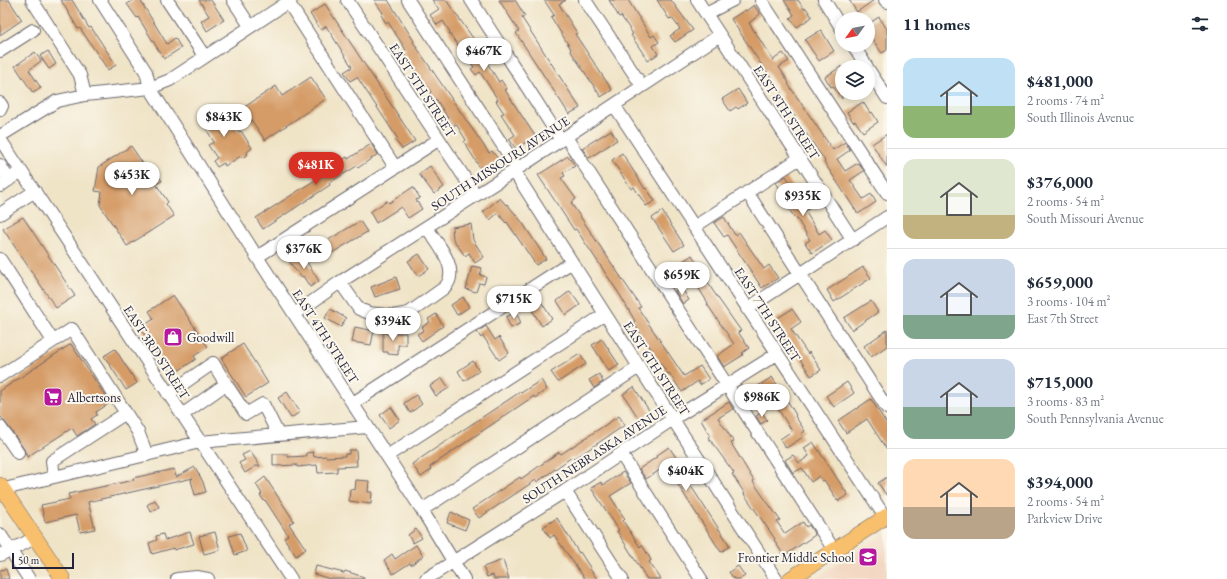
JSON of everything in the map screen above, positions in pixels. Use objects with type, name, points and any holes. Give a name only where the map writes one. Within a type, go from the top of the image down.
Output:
[{"type":"main road","points":[[1,488],[63,579]]},
{"type":"main road","points":[[790,579],[886,517]]},
{"type":"street","points":[[32,0],[80,75],[85,95]]},
{"type":"street","points":[[100,0],[146,72],[150,88]]},
{"type":"street","points":[[167,0],[205,57]]},
{"type":"street","points":[[233,0],[250,26]]},
{"type":"street","name":"EAST 5TH STREET","points":[[347,0],[438,140],[476,195]]},
{"type":"street","name":"EAST 6TH STREET","points":[[408,0],[605,314],[776,579]]},
{"type":"street","points":[[471,0],[564,138],[834,550]]},
{"type":"street","points":[[585,0],[642,86]]},
{"type":"street","name":"EAST 8TH STREET","points":[[697,0],[853,240]]},
{"type":"street","points":[[706,14],[733,0]]},
{"type":"street","points":[[761,0],[887,193]]},
{"type":"street","points":[[824,0],[835,17]]},
{"type":"street","points":[[0,136],[57,101],[85,95],[150,88],[170,80],[290,1],[395,167]]},
{"type":"street","points":[[0,51],[33,30]]},
{"type":"street","name":"SOUTH MISSOURI AVENUE","points":[[295,314],[340,282],[427,228],[720,35]]},
{"type":"street","points":[[875,80],[887,98]]},
{"type":"street","name":"EAST 4TH STREET","points":[[150,88],[257,257],[422,510],[464,579]]},
{"type":"street","points":[[0,103],[2,106],[0,110]]},
{"type":"street","name":"EAST 7TH STREET","points":[[614,104],[777,354],[886,517]]},
{"type":"street","name":"EAST 3RD STREET","points":[[0,139],[292,579]]},
{"type":"street","points":[[257,257],[438,140]]},
{"type":"street","points":[[12,156],[0,164],[4,183],[22,171]]},
{"type":"street","points":[[694,227],[800,158]]},
{"type":"street","points":[[0,214],[35,191]]},
{"type":"street","points":[[747,192],[887,408]]},
{"type":"street","points":[[748,309],[887,217]]},
{"type":"street","points":[[340,282],[360,309],[369,313],[393,316],[409,313],[444,288],[451,273],[448,263],[427,228]]},
{"type":"street","points":[[0,259],[54,341]]},
{"type":"street","points":[[353,403],[572,262]]},
{"type":"street","points":[[387,456],[605,314]]},
{"type":"street","points":[[0,376],[72,329],[138,432],[147,455]]},
{"type":"street","name":"SOUTH NEBRASKA AVENUE","points":[[426,579],[565,491],[673,419],[777,354]]},
{"type":"street","points":[[168,394],[213,363],[246,414],[263,404],[278,434]]},
{"type":"street","points":[[422,510],[639,367]]},
{"type":"street","points":[[182,414],[226,384]]},
{"type":"street","points":[[54,477],[52,461],[126,413]]},
{"type":"street","points":[[0,427],[18,453]]},
{"type":"street","points":[[1,488],[54,477],[200,442],[367,427]]},
{"type":"street","points":[[621,454],[701,579]]},
{"type":"street","points":[[565,491],[622,579]]},
{"type":"street","points":[[0,534],[5,552],[29,579]]},
{"type":"street","points":[[5,552],[34,537]]},
{"type":"street","points":[[177,579],[197,577],[208,579]]},
{"type":"shaded area","name":"Frontier Middle School","points":[[887,533],[887,579],[814,579],[883,535]]},
{"type":"building","points":[[0,0],[9,0],[22,20],[0,35]]},
{"type":"building","points":[[61,0],[72,0],[89,28],[91,27],[116,65],[108,70],[80,28],[78,29]]},
{"type":"building","points":[[134,0],[140,0],[167,44],[175,38],[181,48],[164,59],[138,17],[137,18],[127,4]]},
{"type":"building","points":[[199,0],[211,0],[224,20],[207,31],[201,21],[209,16]]},
{"type":"building","points":[[374,0],[388,0],[414,41],[413,42],[466,120],[489,153],[492,151],[499,160],[482,171],[464,142],[466,140],[456,124],[453,126],[436,99],[435,100],[429,93],[431,92],[419,75],[417,76],[403,52],[406,50],[388,22],[386,23],[381,15],[383,13]]},
{"type":"building","points":[[432,0],[446,0],[473,38],[472,39],[499,82],[501,80],[507,89],[505,90],[535,136],[516,149],[509,139],[515,135],[501,114],[504,113],[496,101],[498,100],[480,72],[476,75],[471,69],[474,67],[449,33],[450,32],[443,21],[437,25],[430,15],[439,9]]},
{"type":"building","points":[[499,0],[515,0],[525,16],[522,18],[580,108],[569,114],[516,33],[519,31]]},
{"type":"building","points":[[544,0],[566,0],[559,4],[577,33],[575,34],[612,90],[601,97],[570,50],[571,49],[551,17],[554,15]]},
{"type":"building","points":[[609,0],[628,0],[651,37],[654,35],[659,42],[653,46],[658,54],[648,61],[631,35],[633,34],[621,16],[619,17]]},
{"type":"building","points":[[657,0],[671,0],[693,30],[675,42],[670,36],[680,29],[672,18],[669,19]]},
{"type":"building","points":[[784,0],[798,0],[812,17],[797,27],[790,18],[794,15]]},
{"type":"building","points":[[849,0],[874,0],[857,12]]},
{"type":"building","points":[[325,4],[415,141],[404,148],[402,149],[395,140],[398,139],[357,77],[350,81],[344,72],[352,67],[326,26],[321,30],[310,14]]},
{"type":"building","points":[[754,5],[760,14],[749,23],[773,60],[783,53],[789,61],[779,67],[789,83],[788,84],[833,150],[845,142],[850,150],[837,159],[845,171],[858,163],[864,171],[850,180],[863,199],[871,194],[876,202],[858,214],[782,97],[783,96],[731,19]]},
{"type":"building","points":[[879,17],[887,29],[887,50],[882,53],[875,43],[875,20]]},
{"type":"building","points":[[821,30],[834,51],[819,61],[805,40]]},
{"type":"building","points":[[48,51],[56,64],[49,69],[40,56]]},
{"type":"building","points":[[35,52],[41,61],[29,70],[41,88],[33,93],[15,66]]},
{"type":"building","points":[[835,71],[835,89],[833,86],[831,87],[825,77]]},
{"type":"building","points":[[311,77],[326,99],[265,140],[243,108],[276,86],[282,96]]},
{"type":"building","points":[[738,89],[747,103],[738,109],[736,107],[730,111],[722,99]]},
{"type":"building","points":[[863,102],[878,122],[863,132],[855,121],[853,122],[847,112]]},
{"type":"building","points":[[213,105],[229,131],[236,127],[239,132],[241,131],[252,148],[247,152],[248,154],[242,158],[241,156],[225,166],[224,163],[217,167],[213,161],[217,158],[208,145],[214,142],[199,117],[204,108]]},
{"type":"building","points":[[611,130],[617,140],[589,158],[582,148]]},
{"type":"building","points":[[887,134],[887,167],[872,144]]},
{"type":"building","points":[[371,144],[378,154],[358,168],[357,166],[329,183],[330,185],[263,229],[256,218],[326,173],[325,171],[347,157],[348,159]]},
{"type":"building","points":[[131,146],[150,174],[155,171],[162,181],[156,184],[168,202],[166,204],[174,216],[127,246],[100,205],[102,192],[95,191],[99,167]]},
{"type":"building","points":[[622,153],[645,189],[646,188],[655,201],[646,206],[634,187],[631,189],[612,160]]},
{"type":"building","points":[[568,156],[575,166],[563,173],[565,176],[561,178],[576,199],[571,203],[641,307],[638,308],[684,376],[700,366],[709,379],[700,385],[698,381],[682,392],[669,373],[668,374],[633,322],[635,321],[620,295],[576,229],[574,230],[538,175]]},
{"type":"building","points":[[430,166],[444,187],[434,194],[419,174]]},
{"type":"building","points":[[786,176],[794,189],[792,191],[800,203],[803,201],[809,209],[805,211],[819,234],[825,230],[832,240],[812,253],[805,243],[810,240],[796,217],[795,218],[783,201],[787,199],[776,183]]},
{"type":"building","points":[[413,187],[420,198],[416,200],[422,209],[408,218],[401,207],[376,223],[370,212],[387,201],[389,203]]},
{"type":"building","points":[[500,198],[522,222],[546,259],[536,265],[507,222],[506,223],[498,213],[490,220],[483,212]]},
{"type":"building","points":[[662,211],[684,245],[674,251],[652,218]]},
{"type":"building","points":[[23,217],[75,296],[56,308],[3,229]]},
{"type":"building","points":[[724,217],[735,235],[739,232],[764,269],[769,265],[778,278],[762,288],[727,235],[724,237],[714,223]]},
{"type":"building","points":[[360,221],[367,232],[320,260],[313,249]]},
{"type":"building","points":[[471,224],[473,240],[484,257],[475,263],[469,253],[465,256],[453,239],[452,227]]},
{"type":"building","points":[[301,253],[319,281],[310,287],[303,276],[301,277],[289,261]]},
{"type":"building","points":[[419,254],[429,269],[418,276],[408,261]]},
{"type":"building","points":[[692,255],[713,291],[741,331],[738,332],[749,348],[742,353],[743,355],[724,367],[717,356],[734,344],[707,304],[708,303],[682,262]]},
{"type":"building","points":[[472,266],[482,268],[480,275],[486,277],[484,284],[479,283],[476,292],[466,289]]},
{"type":"building","points":[[863,267],[871,278],[834,302],[827,290]]},
{"type":"building","points":[[396,277],[400,289],[375,297],[371,287]]},
{"type":"building","points":[[681,287],[689,300],[683,304],[675,291]]},
{"type":"building","points":[[570,291],[580,305],[566,315],[557,301]]},
{"type":"building","points":[[173,295],[208,347],[194,356],[196,359],[172,375],[140,328],[154,319],[149,311]]},
{"type":"building","points":[[463,297],[469,307],[457,315],[451,305]]},
{"type":"building","points":[[871,301],[878,312],[852,330],[844,318]]},
{"type":"building","points":[[542,303],[552,319],[542,326],[532,310]]},
{"type":"building","points":[[330,309],[346,318],[341,327],[325,318]]},
{"type":"building","points":[[792,309],[801,322],[791,329],[821,370],[811,376],[796,353],[794,355],[783,337],[786,335],[776,319]]},
{"type":"building","points":[[516,312],[521,323],[511,328],[506,317]]},
{"type":"building","points":[[436,314],[443,326],[422,341],[417,334],[424,330],[422,327],[430,322],[428,319]]},
{"type":"building","points":[[486,326],[495,340],[499,337],[509,353],[499,360],[483,336],[481,338],[477,332]]},
{"type":"building","points":[[355,327],[374,331],[371,345],[352,342]]},
{"type":"building","points":[[887,330],[887,346],[871,357],[864,346]]},
{"type":"building","points":[[383,333],[406,333],[406,345],[398,345],[398,355],[383,352]]},
{"type":"building","points":[[602,339],[619,365],[609,371],[592,345]]},
{"type":"building","name":"Albertsons","points":[[71,344],[110,403],[96,412],[97,415],[91,419],[95,424],[77,436],[72,428],[27,457],[24,449],[0,416],[0,391]]},
{"type":"building","points":[[243,344],[268,383],[246,397],[221,358]]},
{"type":"building","points":[[115,349],[137,383],[126,390],[104,356]]},
{"type":"building","points":[[580,354],[586,364],[558,382],[551,372]]},
{"type":"building","points":[[473,361],[479,371],[464,381],[458,371]]},
{"type":"building","points":[[599,374],[603,382],[594,388],[589,380]]},
{"type":"building","points":[[772,377],[779,388],[753,402],[747,393]]},
{"type":"building","points":[[442,378],[449,388],[436,396],[430,386]]},
{"type":"building","points":[[541,380],[547,389],[535,398],[534,396],[430,467],[431,470],[421,477],[412,464],[520,392],[521,393]]},
{"type":"building","points":[[847,382],[854,393],[834,407],[826,396]]},
{"type":"building","points":[[634,387],[650,412],[639,419],[623,394]]},
{"type":"building","points":[[287,392],[300,412],[291,418],[278,398]]},
{"type":"building","points":[[416,395],[422,404],[410,413],[404,403]]},
{"type":"building","points":[[871,399],[887,424],[887,450],[867,419],[846,433],[838,421]]},
{"type":"building","points":[[787,400],[805,431],[801,434],[803,437],[786,448],[780,439],[792,431],[776,406]]},
{"type":"building","points":[[729,402],[733,409],[718,418],[734,442],[731,443],[754,481],[753,482],[780,520],[777,522],[785,534],[803,522],[806,527],[809,525],[815,535],[784,556],[774,540],[775,539],[744,494],[732,474],[734,473],[708,437],[710,436],[701,420]]},
{"type":"building","points":[[391,407],[400,420],[389,428],[380,415]]},
{"type":"building","points":[[762,412],[767,420],[761,424],[756,416]]},
{"type":"building","points":[[619,416],[625,425],[574,459],[572,457],[537,482],[536,480],[479,518],[472,509],[520,477],[521,479],[559,452],[561,454]]},
{"type":"building","points":[[813,442],[848,495],[838,501],[824,480],[822,481],[819,476],[811,482],[802,468],[793,473],[785,460],[793,455],[799,463],[809,456],[804,448]]},
{"type":"building","points":[[669,447],[690,478],[687,480],[730,546],[721,552],[666,466],[646,479],[639,469]]},
{"type":"building","points":[[349,450],[356,450],[357,466],[337,467],[337,472],[318,473],[317,465],[297,467],[297,465],[273,466],[273,454],[288,454],[288,457],[307,456],[306,453],[313,452],[314,457],[345,456],[345,454],[349,454]]},
{"type":"building","points":[[250,451],[260,466],[256,466],[245,473],[239,463],[245,460],[242,455]]},
{"type":"building","points":[[195,467],[203,482],[206,492],[195,495],[191,480],[193,478],[88,502],[95,529],[80,532],[76,515],[45,522],[41,505],[70,499],[68,494],[134,480],[133,478],[174,469],[176,477]]},
{"type":"building","points":[[623,472],[631,483],[610,496],[625,519],[623,521],[640,547],[642,545],[651,560],[649,562],[661,579],[647,579],[617,531],[619,530],[591,488],[601,482],[603,485]]},
{"type":"building","points":[[265,477],[294,521],[289,524],[306,549],[296,556],[284,538],[288,535],[265,500],[264,501],[260,495],[262,494],[256,484]]},
{"type":"building","points":[[887,477],[887,496],[878,483]]},
{"type":"building","points":[[356,480],[369,481],[368,492],[372,492],[371,504],[349,501],[350,489],[355,490]]},
{"type":"building","points":[[155,500],[159,507],[151,512],[147,505]]},
{"type":"building","points":[[451,512],[469,520],[465,530],[447,523]]},
{"type":"building","points":[[557,518],[597,579],[585,579],[554,535],[550,538],[543,527]]},
{"type":"building","points":[[416,529],[422,538],[413,543],[408,535]]},
{"type":"building","points":[[190,532],[194,544],[174,550],[174,548],[152,554],[149,543],[157,540],[156,536],[163,534],[165,540]]},
{"type":"building","points":[[215,532],[220,550],[204,554],[199,536]]},
{"type":"building","points":[[240,533],[247,551],[235,555],[229,536]]},
{"type":"building","points":[[416,545],[423,556],[411,565],[410,563],[393,574],[384,560],[392,554],[395,559]]},
{"type":"building","points":[[503,560],[509,579],[494,579],[493,575],[487,577],[483,567]]},
{"type":"building","points":[[316,566],[344,573],[345,571],[364,577],[364,579],[330,579],[314,574]]},
{"type":"building","points":[[738,566],[745,576],[740,579],[734,579],[729,572]]},
{"type":"building","points":[[6,569],[9,579],[0,579],[0,570]]},
{"type":"place","name":"Goodwill","points":[[173,337]]},
{"type":"place","name":"Albertsons","points":[[53,397]]},
{"type":"place","name":"Frontier Middle School","points":[[868,557]]}]
